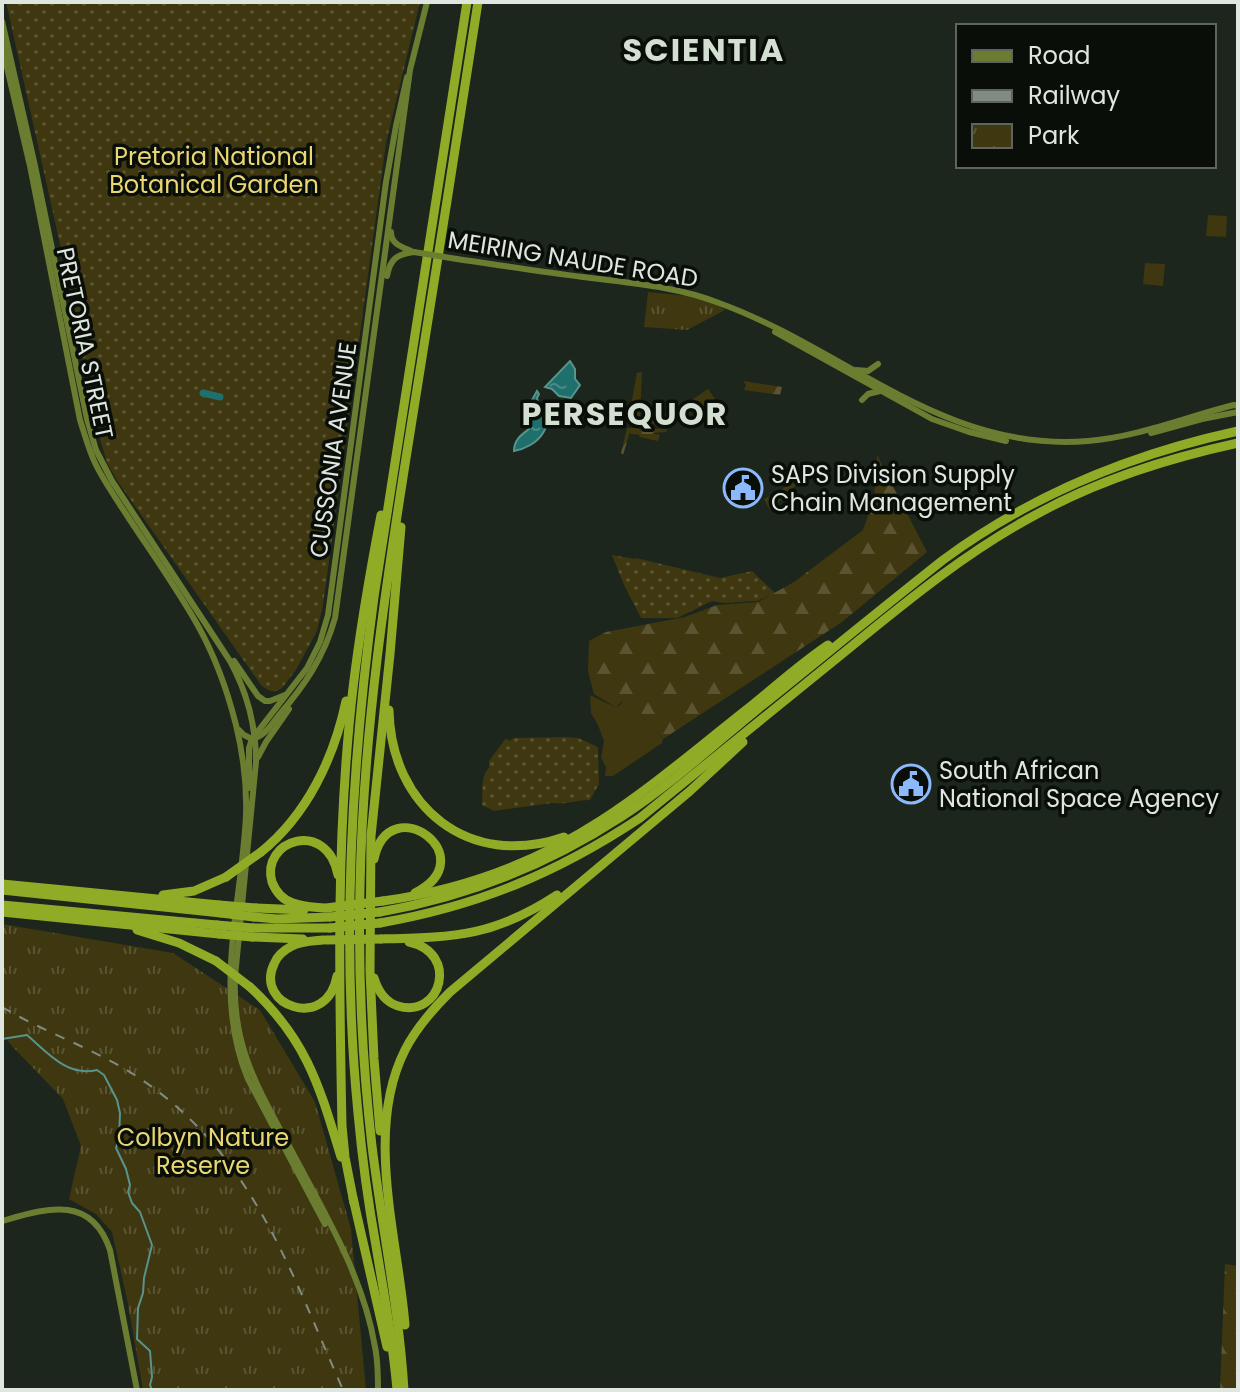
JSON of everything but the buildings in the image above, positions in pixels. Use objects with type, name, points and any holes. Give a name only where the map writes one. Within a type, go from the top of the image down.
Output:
[{"type":"highway","points":[[396,1390],[392,1341],[358,1113],[350,996],[350,896],[356,761],[368,643],[467,2]]},
{"type":"highway","points":[[406,1390],[367,1104],[360,985],[364,794],[371,699],[387,580],[478,2]]},
{"type":"highway","points":[[396,1390],[345,1157],[340,910],[345,781],[353,690],[422,274],[432,234]]},
{"type":"highway","points":[[406,1390],[404,1321],[374,1059],[370,935],[373,806],[415,405]]},
{"type":"highway","points":[[380,917],[498,880],[552,857],[621,817],[964,545],[1011,516],[1049,495],[1142,456],[1238,431]]},
{"type":"highway","points":[[2,884],[96,892],[255,913],[277,919],[328,915],[422,916],[493,895],[598,845],[651,808],[948,569],[1008,530],[1079,493],[1133,471],[1238,443]]},
{"type":"highway","points":[[96,892],[175,894],[198,889],[226,877],[261,852],[282,832],[302,808],[331,756],[343,716],[364,610]]},
{"type":"highway","points":[[384,901],[439,891],[497,872],[566,841],[613,812],[823,648],[848,636]]},
{"type":"highway","points":[[389,1201],[385,1138],[393,1080],[403,1053],[430,1014],[450,992],[690,791],[850,648]]},
{"type":"highway","points":[[390,654],[390,722],[395,755],[412,791],[437,819],[457,832],[480,841],[524,846],[562,837],[613,812]]},
{"type":"highway","points":[[252,933],[384,901],[416,892],[430,884],[440,861],[438,848],[431,838],[409,828],[388,834],[379,843],[373,861],[371,904]]},
{"type":"highway","points":[[328,915],[295,904],[276,891],[271,878],[272,863],[289,844],[310,841],[329,853],[337,872],[340,910]]},
{"type":"highway","points":[[2,905],[324,940],[461,936],[505,924],[544,904],[621,849]]},
{"type":"highway","points":[[2,890],[220,909]]},
{"type":"highway","points":[[2,912],[218,929]]},
{"type":"highway","points":[[57,917],[143,931],[179,943],[216,961],[250,987],[279,1017],[309,1065],[323,1098],[354,1203]]},
{"type":"highway","points":[[370,935],[373,972],[381,994],[402,1007],[425,1003],[440,980],[440,968],[435,957],[416,943],[382,939]]},
{"type":"highway","points":[[324,940],[293,945],[275,961],[271,972],[272,983],[278,997],[286,1004],[312,1008],[329,996],[336,980],[340,940]]},
{"type":"main road","name":"CUSSONIA AVENUE","points":[[292,695],[320,642],[328,615],[396,126],[427,2]]},
{"type":"main road","name":"PRETORIA STREET","points":[[2,21],[96,450],[122,497],[215,636],[241,682],[254,737]]},
{"type":"main road","name":"PRETORIA STREET","points":[[2,46],[30,166],[80,420],[90,453],[203,635],[224,684],[236,727],[246,814]]},
{"type":"main road","name":"CUSSONIA AVENUE","points":[[254,737],[320,660],[335,618],[410,70]]},
{"type":"main road","points":[[391,216],[392,240],[414,252]]},
{"type":"main road","name":"MEIRING NAUDE ROAD","points":[[378,245],[672,289],[720,303],[791,335],[942,417],[1029,441],[1068,442],[1116,437],[1237,407]]},
{"type":"main road","points":[[379,305],[391,262],[400,255],[414,252]]},
{"type":"main road","name":"MEIRING NAUDE ROAD","points":[[759,321],[932,419],[1008,442],[1047,446],[1087,445],[1127,439],[1237,407]]},
{"type":"main road","points":[[853,370],[867,371],[878,364]]},
{"type":"main road","points":[[862,400],[868,394],[880,391]]},
{"type":"main road","points":[[215,636],[260,698],[273,701],[292,695],[289,709],[256,762]]},
{"type":"main road","points":[[236,727],[241,733],[254,737]]},
{"type":"main road","points":[[254,737],[256,762],[235,977],[234,1000],[239,1034],[257,1086],[352,1268],[370,1321],[378,1390]]},
{"type":"main road","points":[[254,737],[249,748],[249,788],[230,987],[235,1039],[248,1079],[350,1274],[366,1320],[377,1369]]},
{"type":"main road","points":[[2,1221],[52,1209],[73,1211],[101,1232],[108,1245],[137,1390]]},
{"type":"green space","name":"Pretoria National Botanical Garden","points":[[6,2],[420,2],[386,143],[323,605],[317,631],[296,670],[279,690],[271,691],[261,685],[107,463],[93,415],[66,271]]},
{"type":"green space","points":[[1208,215],[1227,216],[1226,237],[1206,236]]},
{"type":"green space","points":[[1145,263],[1165,264],[1163,286],[1143,284]]},
{"type":"green space","points":[[648,292],[707,298],[725,310],[687,330],[644,327]]},
{"type":"green space","points":[[642,372],[640,416],[629,416],[637,373]]},
{"type":"green space","points":[[743,381],[782,387],[780,395],[744,390],[746,385]]},
{"type":"green space","points":[[708,389],[715,399],[697,410],[689,402]]},
{"type":"green space","points":[[693,412],[663,424],[627,423],[627,419]]},
{"type":"green space","points":[[627,428],[667,429],[666,432],[651,433],[660,435],[658,441],[630,432],[623,455]]},
{"type":"green space","points":[[877,455],[927,552],[842,622],[663,739],[642,717],[632,695],[615,707],[594,694],[588,671],[589,641],[606,632],[685,617],[717,605],[758,602],[794,582],[863,530],[874,499]]},
{"type":"green space","points":[[793,483],[797,484],[770,510],[764,499]]},
{"type":"green space","points":[[612,555],[720,578],[752,571],[775,593],[757,601],[712,601],[677,618],[641,618]]},
{"type":"green space","points":[[632,694],[642,701],[642,717],[663,739],[662,743],[613,776],[605,776],[606,767],[601,758],[604,741],[591,713],[590,695],[615,707]]},
{"type":"green space","points":[[506,738],[509,741],[514,738],[578,738],[598,747],[599,784],[590,800],[494,811],[482,805],[483,780],[489,761]]},
{"type":"green space","name":"Colbyn Nature Reserve","points":[[2,924],[173,953],[260,1010],[315,1102],[351,1229],[366,1390],[143,1390],[112,1232],[96,1214],[69,1199],[81,1146],[63,1099],[2,1033]]},
{"type":"green space","points":[[1225,1264],[1238,1266],[1238,1390],[1220,1390]]},
{"type":"water","points":[[570,361],[580,385],[571,398],[559,396],[545,387]]},
{"type":"water","points":[[537,391],[541,406],[556,417],[534,443],[514,451],[517,441],[529,429],[531,402]]},
{"type":"waterway","points":[[203,393],[220,397]]},
{"type":"waterway","points":[[2,1039],[27,1035],[67,1067],[97,1070],[104,1075],[117,1100],[120,1113],[116,1148],[126,1169],[132,1203],[140,1212],[152,1245],[138,1308],[137,1339],[150,1351],[152,1390]]},
{"type":"railway","points":[[2,1007],[133,1074],[174,1104],[208,1138],[237,1175],[262,1215],[343,1390]]},
{"type":"place","name":"SAPS Division Supply Chain Management","points":[[743,488]]},
{"type":"place","name":"South African National Space Agency","points":[[911,784]]},
{"type":"district","name":"SCIENTIA","points":[[704,49]]},
{"type":"district","name":"PERSEQUOR","points":[[625,413]]}]
